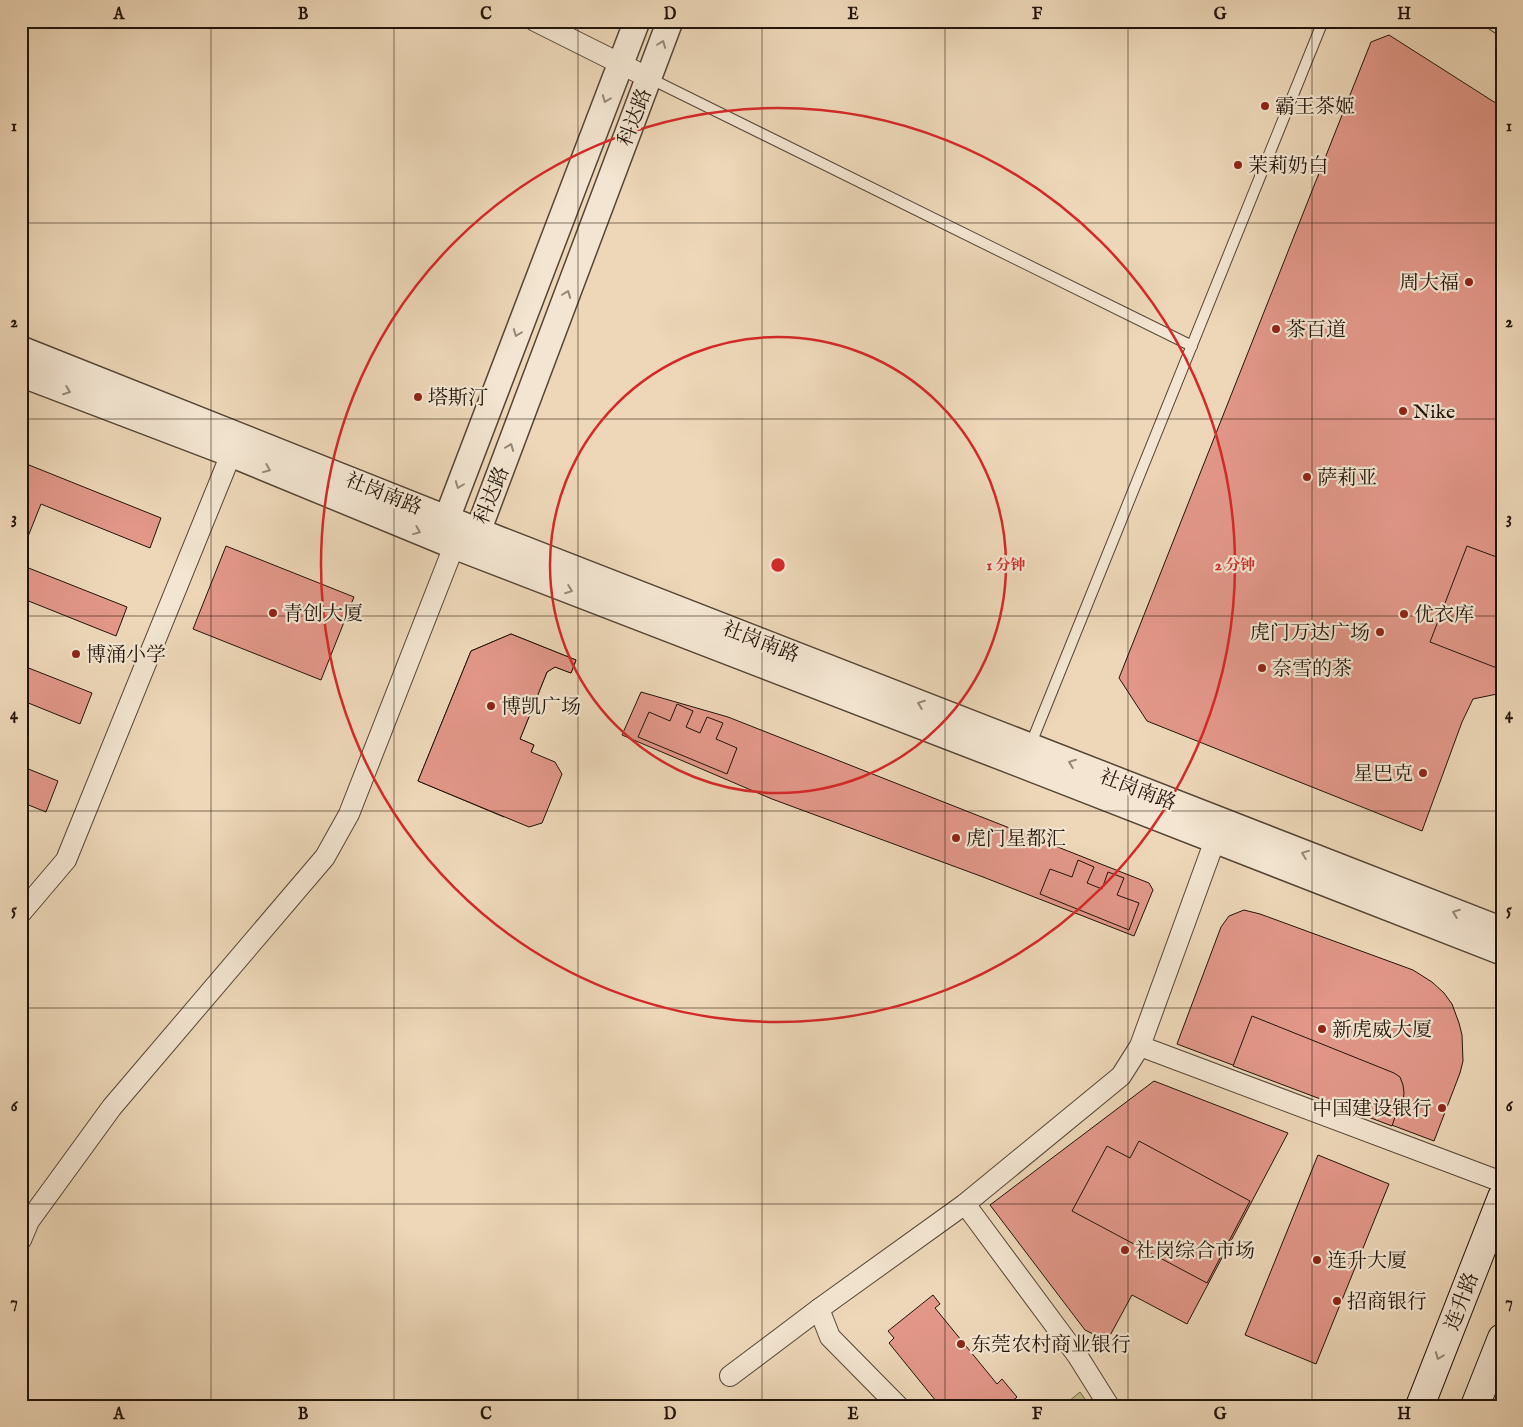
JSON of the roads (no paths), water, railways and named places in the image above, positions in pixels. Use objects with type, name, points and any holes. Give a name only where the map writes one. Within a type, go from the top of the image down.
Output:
[{"type":"main road","name":"连升路","points":[[1420,1406],[1502,1197]]},
{"type":"main road","points":[[1475,1406],[1502,1338]]},
{"type":"street","points":[[535,21],[649,78]]},
{"type":"street","name":"科达路","points":[[637,21],[446,518],[454,546],[478,531],[670,21]]},
{"type":"street","points":[[1496,21],[1502,24]]},
{"type":"street","name":"社岗南路","points":[[21,349],[446,518],[1026,756],[1215,840],[1502,952]]},
{"type":"street","name":"社岗南路","points":[[21,374],[231,454],[454,546],[1502,930]]},
{"type":"street","points":[[21,913],[66,860],[231,454]]},
{"type":"street","points":[[21,1240],[29,1222],[112,1107],[325,857],[348,814],[454,546]]},
{"type":"street","points":[[730,1376],[819,1309],[965,1204],[1121,1076],[1140,1046],[1215,840]]},
{"type":"street","points":[[1140,1046],[1502,1182]]},
{"type":"street","points":[[965,1204],[1077,1355],[1109,1406]]},
{"type":"street","points":[[819,1309],[830,1337],[898,1406]]},
{"type":"lane","points":[[1026,756],[1323,21]]},
{"type":"lane","points":[[649,78],[1192,346]]},
{"type":"place","name":"霸王茶姬","points":[[1265,106]]},
{"type":"place","name":"茉莉奶白","points":[[1238,165]]},
{"type":"place","name":"周大福","points":[[1469,282]]},
{"type":"place","name":"茶百道","points":[[1276,329]]},
{"type":"place","name":"塔斯汀","points":[[418,397]]},
{"type":"place","name":"Nike","points":[[1403,411]]},
{"type":"place","name":"萨莉亚","points":[[1307,477]]},
{"type":"place","name":"青创大厦","points":[[273,613]]},
{"type":"place","name":"优衣库","points":[[1404,614]]},
{"type":"place","name":"虎门万达广场","points":[[1380,632]]},
{"type":"place","name":"博涌小学","points":[[76,654]]},
{"type":"place","name":"奈雪的茶","points":[[1262,668]]},
{"type":"place","name":"博凯广场","points":[[491,706]]},
{"type":"place","name":"星巴克","points":[[1423,773]]},
{"type":"place","name":"虎门星都汇","points":[[956,838]]},
{"type":"place","name":"新虎威大厦","points":[[1322,1029]]},
{"type":"place","name":"中国建设银行","points":[[1442,1108]]},
{"type":"place","name":"社岗综合市场","points":[[1125,1250]]},
{"type":"place","name":"连升大厦","points":[[1317,1260]]},
{"type":"place","name":"招商银行","points":[[1337,1301]]},
{"type":"place","name":"东莞农村商业银行","points":[[961,1344]]}]
